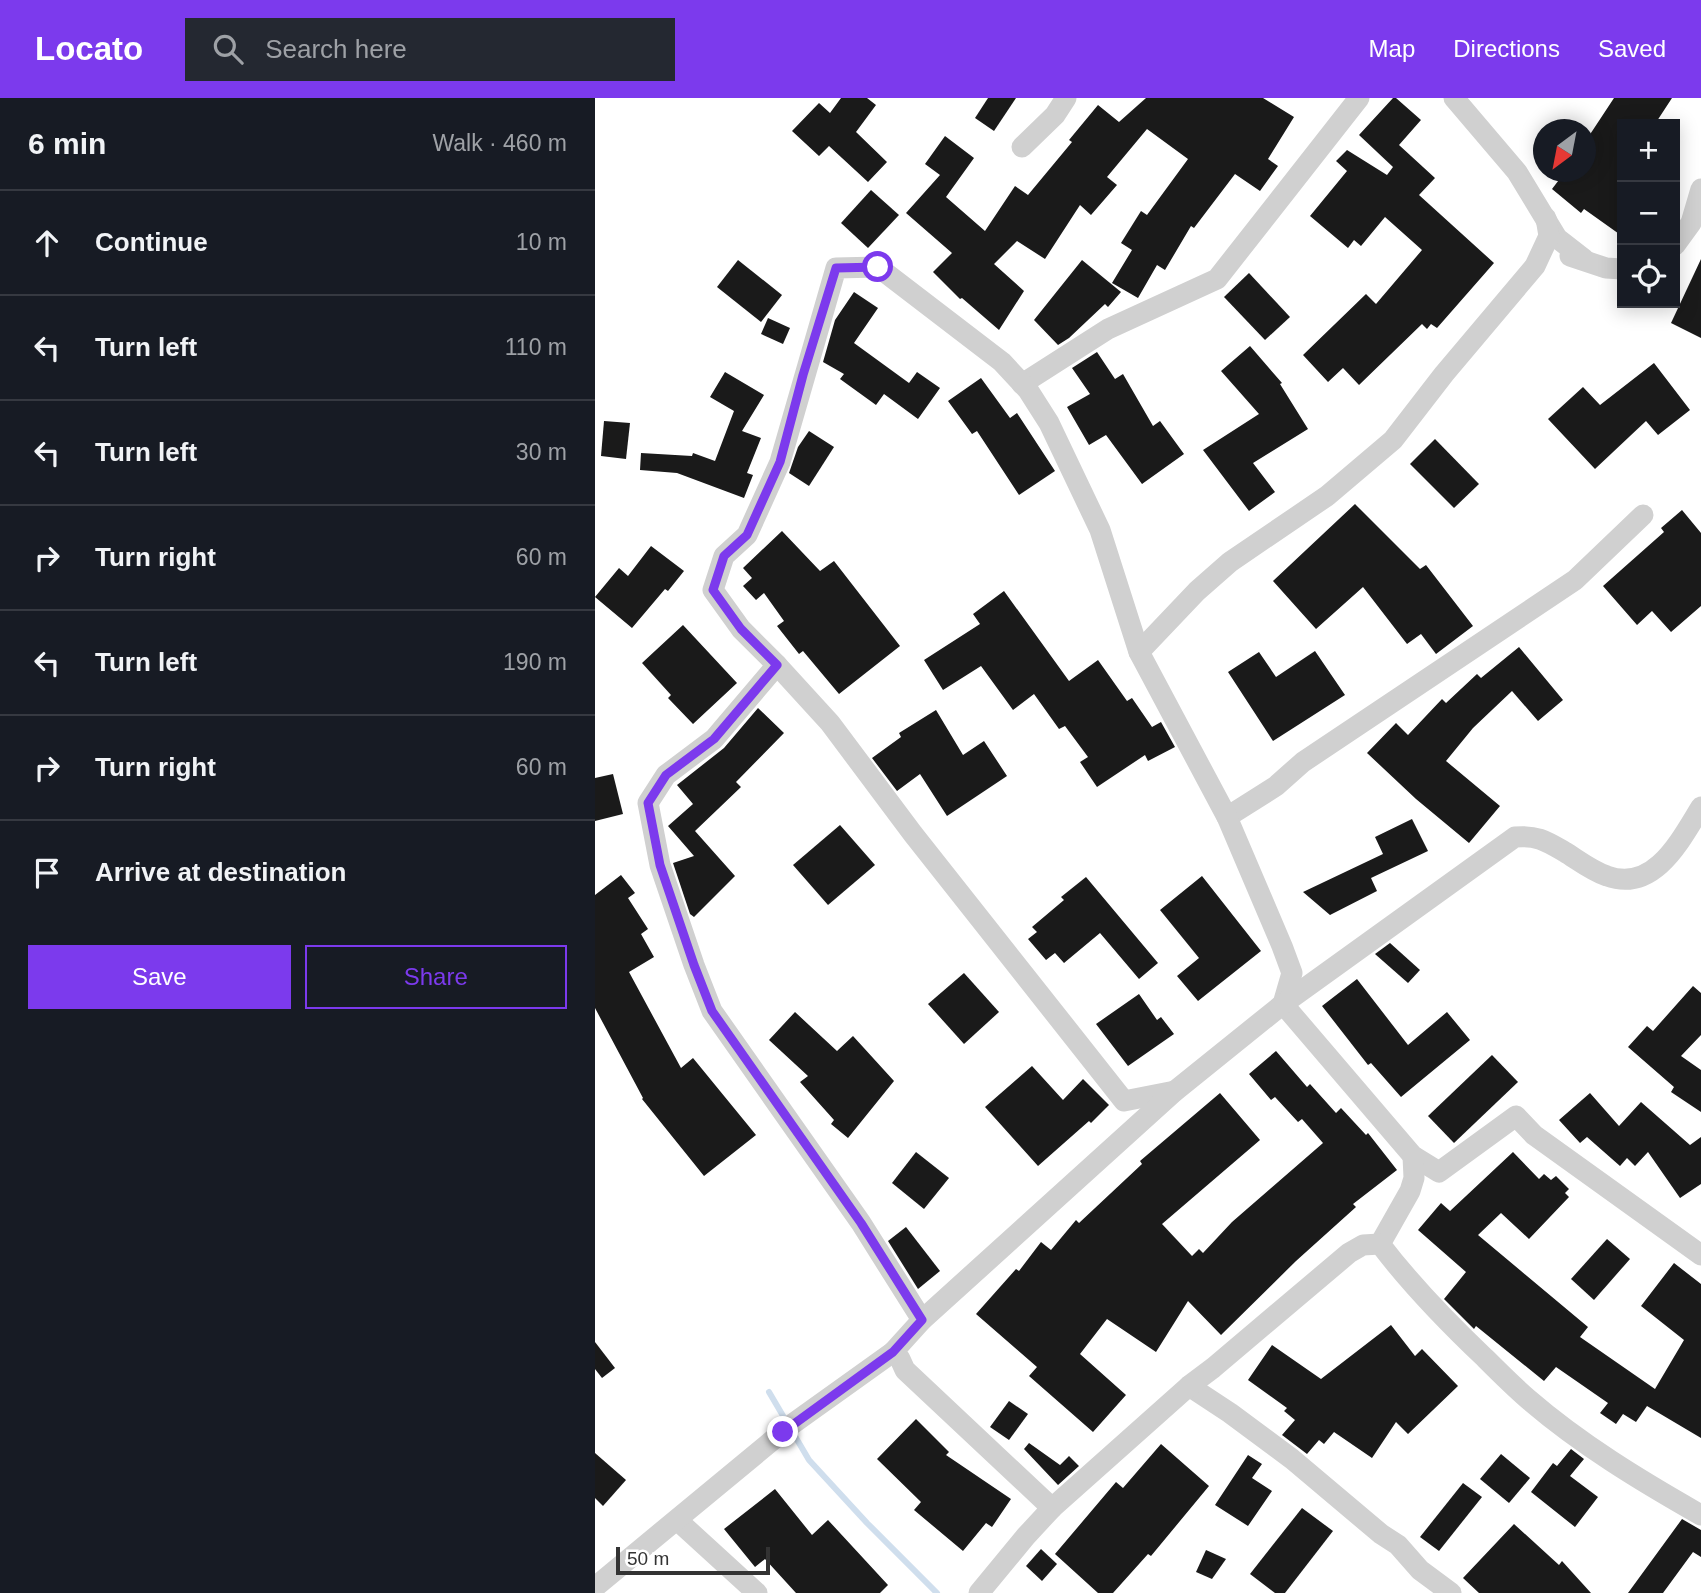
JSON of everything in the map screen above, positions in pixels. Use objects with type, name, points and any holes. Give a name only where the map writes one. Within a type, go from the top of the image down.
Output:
[{"type":"street","points":[[1022,147],[1055,115],[1066,98]]},
{"type":"street","points":[[1022,384],[1108,329],[1217,279],[1359,98]]},
{"type":"street","points":[[1454,98],[1517,172],[1557,238],[1584,259]]},
{"type":"street","points":[[1680,238],[1691,223],[1701,188]]},
{"type":"street","points":[[1139,652],[1197,591],[1230,562],[1327,496],[1394,440],[1444,374],[1535,266],[1549,236],[1546,218]]},
{"type":"street","points":[[1535,266],[1559,254],[1617,269]]},
{"type":"street","points":[[1175,1091],[1124,1101],[913,834],[830,723],[741,629],[713,590],[724,556],[747,535],[780,462],[836,268],[878,267],[1002,362],[1022,384],[1049,423],[1100,530],[1139,652],[1227,817],[1282,946],[1292,973],[1283,1004]]},
{"type":"street","points":[[1227,817],[1276,786],[1303,762],[1575,580],[1643,515]]},
{"type":"street","points":[[777,665],[714,739],[666,775],[648,803],[660,865],[712,1011],[861,1223],[922,1320]]},
{"type":"street","points":[[595,1587],[787,1428],[893,1352],[922,1320],[1175,1091],[1283,1004],[1515,837],[1532,836],[1606,876],[1631,881],[1648,875],[1678,844],[1701,807]]},
{"type":"street","points":[[1283,1004],[1413,1156],[1439,1172]]},
{"type":"street","points":[[1410,1191],[1516,1116],[1534,1135],[1701,1255]]},
{"type":"street","points":[[1380,1244],[1410,1191],[1414,1178],[1413,1156]]},
{"type":"street","points":[[979,1593],[1052,1508],[1189,1386],[1349,1253],[1363,1245],[1380,1244]]},
{"type":"street","points":[[1380,1244],[1432,1308],[1528,1399],[1596,1450],[1701,1515]]},
{"type":"street","points":[[893,1352],[905,1370],[1052,1508]]},
{"type":"street","points":[[1189,1386],[1292,1459],[1381,1534],[1398,1545],[1420,1570],[1451,1593]]},
{"type":"street","points":[[677,1520],[757,1593]]},
{"type":"building","points":[[841,98],[867,98],[876,105],[856,132],[887,162],[868,182],[829,146],[819,156],[792,131],[819,103],[830,113]]},
{"type":"building","points":[[988,98],[1016,98],[994,131],[975,118]]},
{"type":"building","points":[[1146,98],[1263,98],[1294,117],[1268,159],[1278,166],[1260,191],[1235,174],[1194,228],[1191,226],[1165,270],[1157,265],[1138,298],[1112,283],[1132,250],[1121,243],[1141,211],[1147,215],[1188,159],[1147,129],[1107,177],[1117,185],[1091,215],[1080,205],[1045,259],[1017,241],[994,264],[1024,291],[999,330],[960,299],[933,272],[952,253],[906,213],[940,175],[925,164],[945,136],[974,158],[946,197],[985,231],[1015,186],[1028,195],[1072,142],[1069,140],[1098,105],[1119,122]]},
{"type":"building","points":[[1393,98],[1421,120],[1399,145],[1435,178],[1419,195],[1494,263],[1437,328],[1431,324],[1427,329],[1422,324],[1359,385],[1343,368],[1328,382],[1303,355],[1366,294],[1376,304],[1422,250],[1385,217],[1361,246],[1354,240],[1348,248],[1310,216],[1347,171],[1336,161],[1347,150],[1387,175],[1393,167],[1359,135]]},
{"type":"building","points":[[1614,98],[1672,98],[1658,119],[1617,119],[1617,232],[1584,209],[1581,213],[1552,189],[1557,182],[1596,182],[1596,125]]},
{"type":"building","points":[[871,190],[899,215],[868,248],[841,223]]},
{"type":"building","points":[[1701,259],[1701,338],[1671,323]]},
{"type":"building","points":[[738,260],[782,295],[761,322],[717,287]]},
{"type":"building","points":[[1082,260],[1121,292],[1108,307],[1105,304],[1058,345],[1034,320]]},
{"type":"building","points":[[1249,273],[1290,317],[1265,340],[1224,297]]},
{"type":"building","points":[[854,292],[878,308],[854,343],[909,383],[917,372],[940,388],[918,419],[884,394],[876,405],[840,379],[844,374],[823,362],[835,320]]},
{"type":"building","points":[[768,318],[790,328],[783,344],[761,334]]},
{"type":"building","points":[[1250,346],[1282,383],[1280,384],[1308,429],[1253,463],[1275,492],[1249,511],[1203,450],[1259,414],[1221,371]]},
{"type":"building","points":[[1097,352],[1115,379],[1123,374],[1153,426],[1160,421],[1184,454],[1142,484],[1106,435],[1089,445],[1067,407],[1090,394],[1072,368]]},
{"type":"building","points":[[1654,363],[1690,410],[1658,435],[1646,421],[1595,469],[1548,419],[1583,387],[1600,405]]},
{"type":"building","points":[[725,372],[764,395],[742,431],[761,438],[747,473],[753,475],[744,498],[677,473],[640,470],[641,453],[692,456],[693,453],[715,461],[734,411],[710,397]]},
{"type":"building","points":[[981,378],[1010,418],[1017,413],[1055,471],[1019,495],[977,431],[972,434],[948,401]]},
{"type":"building","points":[[604,421],[630,423],[626,459],[601,456]]},
{"type":"building","points":[[809,431],[834,447],[809,486],[789,473],[798,447]]},
{"type":"building","points":[[1435,439],[1479,484],[1454,508],[1410,464]]},
{"type":"building","points":[[1355,504],[1420,569],[1426,565],[1473,626],[1436,654],[1421,634],[1407,644],[1363,587],[1316,629],[1273,581]]},
{"type":"building","points":[[1682,510],[1701,533],[1701,606],[1671,632],[1652,611],[1637,625],[1603,586],[1664,532],[1661,528]]},
{"type":"building","points":[[782,531],[820,571],[834,561],[900,646],[839,694],[803,651],[799,654],[777,626],[784,621],[764,593],[756,600],[743,586],[752,578],[743,568]]},
{"type":"building","points":[[651,546],[684,571],[632,628],[595,597],[619,568],[628,576]]},
{"type":"building","points":[[1004,591],[1069,681],[1098,660],[1127,701],[1132,698],[1152,727],[1161,722],[1175,747],[1148,761],[1145,755],[1097,787],[1080,762],[1088,757],[1065,726],[1059,729],[1034,694],[1013,710],[981,666],[943,690],[924,660],[980,624],[973,614]]},
{"type":"building","points":[[683,625],[737,683],[693,724],[668,698],[671,695],[642,663]]},
{"type":"building","points":[[1519,647],[1563,700],[1538,721],[1512,691],[1473,728],[1446,761],[1500,806],[1469,843],[1367,753],[1396,723],[1408,735],[1442,699],[1446,703],[1477,674],[1481,678]]},
{"type":"building","points":[[1315,651],[1345,695],[1273,741],[1228,672],[1259,652],[1276,677]]},
{"type":"building","points":[[758,708],[784,733],[736,782],[741,787],[695,831],[735,876],[694,917],[690,914],[673,863],[694,856],[668,826],[693,804],[677,785],[724,748]]},
{"type":"building","points":[[936,710],[963,755],[984,741],[1007,776],[947,816],[920,774],[897,791],[872,758],[901,737],[899,733]]},
{"type":"building","points":[[613,774],[623,814],[595,821],[595,778]]},
{"type":"building","points":[[1412,819],[1428,851],[1371,878],[1377,891],[1330,915],[1303,892],[1383,854],[1375,837]]},
{"type":"building","points":[[840,825],[875,865],[828,905],[793,865]]},
{"type":"building","points":[[621,875],[635,893],[628,898],[648,929],[641,934],[654,957],[629,972],[681,1068],[693,1058],[756,1135],[704,1176],[642,1099],[595,1008],[595,895]]},
{"type":"building","points":[[1202,876],[1261,951],[1198,1001],[1177,976],[1199,958],[1160,910]]},
{"type":"building","points":[[1086,877],[1158,963],[1139,979],[1100,933],[1064,963],[1055,953],[1046,960],[1028,939],[1037,932],[1032,927],[1064,900],[1061,897]]},
{"type":"building","points":[[1390,943],[1420,970],[1408,983],[1375,954]]},
{"type":"building","points":[[964,973],[999,1012],[964,1044],[928,1004]]},
{"type":"building","points":[[1357,979],[1408,1045],[1447,1012],[1470,1040],[1401,1097],[1371,1063],[1368,1065],[1322,1006]]},
{"type":"building","points":[[1693,986],[1701,993],[1701,1035],[1681,1056],[1701,1070],[1701,1112],[1671,1092],[1674,1087],[1628,1047],[1647,1026],[1653,1031]]},
{"type":"building","points":[[1139,994],[1157,1020],[1161,1017],[1174,1034],[1128,1066],[1096,1024]]},
{"type":"building","points":[[795,1012],[837,1051],[853,1036],[894,1081],[848,1138],[831,1124],[834,1120],[800,1082],[808,1076],[769,1040]]},
{"type":"building","points":[[1276,1051],[1307,1087],[1310,1084],[1336,1113],[1341,1108],[1366,1135],[1368,1133],[1397,1170],[1353,1204],[1356,1207],[1221,1335],[1188,1301],[1156,1352],[1107,1319],[1080,1354],[1126,1395],[1093,1432],[1029,1376],[1037,1367],[976,1314],[1016,1269],[1019,1271],[1041,1242],[1051,1250],[1076,1220],[1079,1223],[1142,1164],[1140,1161],[1220,1093],[1260,1140],[1162,1224],[1192,1256],[1199,1249],[1203,1253],[1232,1222],[1323,1143],[1302,1119],[1298,1122],[1275,1097],[1271,1100],[1249,1074]]},
{"type":"building","points":[[1492,1055],[1518,1082],[1454,1143],[1428,1116]]},
{"type":"building","points":[[1032,1066],[1063,1100],[1083,1079],[1109,1105],[1038,1166],[985,1107]]},
{"type":"building","points":[[1590,1093],[1619,1126],[1641,1102],[1690,1145],[1701,1137],[1701,1184],[1680,1198],[1648,1152],[1635,1166],[1627,1158],[1620,1166],[1587,1137],[1580,1143],[1559,1120]]},
{"type":"building","points":[[916,1152],[949,1178],[924,1209],[892,1183]]},
{"type":"building","points":[[1513,1152],[1539,1179],[1544,1174],[1551,1180],[1556,1176],[1569,1189],[1565,1193],[1569,1197],[1529,1239],[1501,1213],[1478,1235],[1588,1327],[1580,1337],[1655,1389],[1684,1340],[1641,1306],[1674,1263],[1701,1284],[1701,1438],[1647,1406],[1636,1422],[1623,1414],[1616,1424],[1600,1413],[1608,1403],[1556,1367],[1544,1381],[1476,1326],[1474,1329],[1444,1299],[1466,1272],[1418,1230],[1441,1203],[1450,1211]]},
{"type":"building","points":[[906,1227],[940,1271],[918,1289],[888,1241]]},
{"type":"building","points":[[1607,1239],[1630,1259],[1594,1300],[1571,1279]]},
{"type":"building","points":[[1391,1325],[1415,1356],[1422,1349],[1458,1386],[1408,1434],[1396,1422],[1372,1458],[1334,1432],[1324,1444],[1319,1440],[1307,1454],[1282,1435],[1295,1420],[1284,1411],[1287,1408],[1248,1380],[1272,1345],[1321,1379]]},
{"type":"building","points":[[595,1342],[615,1368],[602,1378],[595,1369]]},
{"type":"building","points":[[1009,1401],[1028,1414],[1009,1440],[990,1427]]},
{"type":"building","points":[[916,1419],[949,1452],[946,1455],[1011,1499],[992,1527],[986,1523],[963,1551],[914,1510],[921,1502],[877,1459]]},
{"type":"building","points":[[1029,1443],[1060,1465],[1069,1456],[1079,1466],[1058,1485],[1024,1449]]},
{"type":"building","points":[[1161,1444],[1209,1486],[1151,1556],[1148,1554],[1113,1593],[1098,1593],[1055,1554],[1116,1482],[1123,1488]]},
{"type":"building","points":[[1571,1449],[1584,1459],[1570,1476],[1598,1497],[1575,1527],[1531,1492],[1553,1463],[1557,1466]]},
{"type":"building","points":[[595,1453],[626,1480],[603,1506],[595,1498]]},
{"type":"building","points":[[1501,1454],[1530,1478],[1509,1503],[1480,1479]]},
{"type":"building","points":[[1248,1455],[1262,1464],[1252,1478],[1272,1491],[1248,1526],[1215,1505]]},
{"type":"building","points":[[1463,1483],[1482,1497],[1439,1551],[1420,1537]]},
{"type":"building","points":[[775,1489],[812,1535],[828,1520],[888,1585],[880,1593],[796,1593],[765,1559],[755,1567],[724,1529]]},
{"type":"building","points":[[1302,1508],[1333,1531],[1285,1593],[1275,1593],[1250,1574]]},
{"type":"building","points":[[1682,1519],[1701,1530],[1701,1557],[1693,1552],[1663,1593],[1628,1593]]},
{"type":"building","points":[[1514,1524],[1559,1565],[1562,1561],[1591,1593],[1479,1593],[1463,1578]]},
{"type":"building","points":[[1041,1549],[1057,1564],[1042,1581],[1026,1566]]},
{"type":"building","points":[[1206,1550],[1226,1559],[1212,1579],[1196,1572]]},
{"type":"waterway","points":[[769,1392],[809,1460],[937,1593]]},
{"type":"route","points":[[783,1432],[893,1352],[922,1320],[861,1223],[712,1011],[660,865],[648,803],[666,775],[714,739],[777,665],[741,629],[713,590],[724,556],[747,535],[780,462],[836,268],[878,267]]}]
